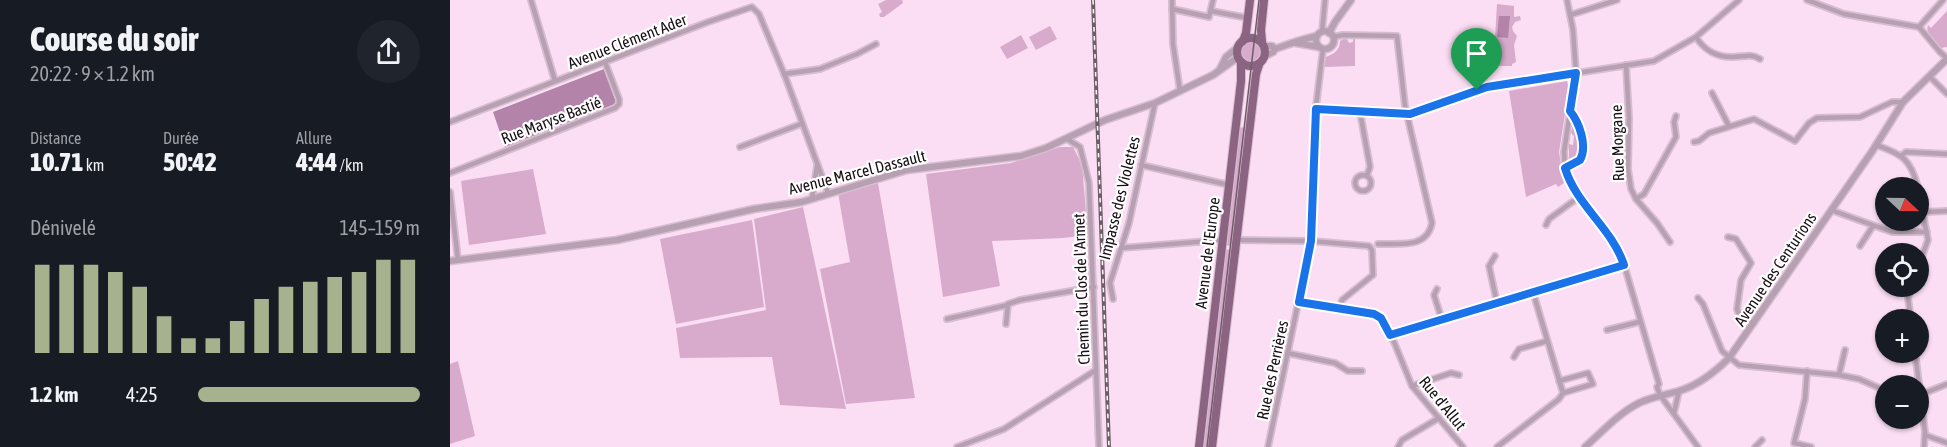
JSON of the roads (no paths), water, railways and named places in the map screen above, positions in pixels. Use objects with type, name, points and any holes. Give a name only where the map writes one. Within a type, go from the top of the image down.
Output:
[{"type":"main road","points":[[1250,0],[1246,33],[1238,48],[1240,61],[1251,67],[1259,64],[1265,56],[1261,30],[1264,0]]},
{"type":"main road","points":[[1243,41],[1251,38],[1263,44]]},
{"type":"main road","name":"Avenue de l'Europe","points":[[1199,447],[1242,73],[1240,61]]},
{"type":"main road","name":"Avenue de l'Europe","points":[[1212,447],[1259,64]]},
{"type":"street","points":[[531,0],[555,81]]},
{"type":"street","points":[[1172,0],[1173,44],[1180,91]]},
{"type":"street","points":[[1172,9],[1209,17],[1213,0]]},
{"type":"street","points":[[1296,43],[1321,48],[1330,47],[1333,43],[1325,34],[1325,0]]},
{"type":"street","points":[[1321,48],[1316,42],[1351,0]]},
{"type":"street","points":[[1567,0],[1576,73],[1564,152],[1565,168],[1571,184],[1615,244],[1624,265],[1662,395],[1698,447]]},
{"type":"street","points":[[1570,15],[1617,0]]},
{"type":"street","points":[[1316,109],[1407,115],[1487,87],[1654,61],[1696,37],[1739,0]]},
{"type":"street","points":[[1807,0],[1844,14],[1919,27],[1947,59]]},
{"type":"street","points":[[1919,27],[1944,0]]},
{"type":"street","name":"Avenue Clément Ader","points":[[450,122],[696,27],[749,8],[755,8],[784,74],[828,193]]},
{"type":"street","points":[[1210,11],[1248,18]]},
{"type":"street","points":[[1265,56],[1274,52],[1275,49],[1296,43],[1300,39],[1325,34],[1397,36],[1407,115],[1432,223],[1427,237],[1420,242],[1378,244]]},
{"type":"street","points":[[1696,37],[1707,51],[1731,57],[1750,55],[1760,59]]},
{"type":"street","points":[[784,74],[820,69],[876,44]]},
{"type":"street","points":[[1263,44],[1275,49]]},
{"type":"street","name":"Avenue Marcel Dassault","points":[[1220,69],[1226,57],[1238,48]]},
{"type":"street","name":"Rue des Perrières","points":[[1268,447],[1311,241],[1316,109],[1321,48]]},
{"type":"street","name":"Avenue des Centurions","points":[[1586,447],[1628,410],[1643,401],[1679,391],[1711,374],[1730,358],[1903,102],[1947,59]]},
{"type":"street","name":"Avenue Marcel Dassault","points":[[450,261],[617,240],[754,209],[812,199],[907,170],[1021,156],[1067,139],[1105,120],[1155,103],[1212,75],[1234,60],[1240,61]]},
{"type":"street","name":"Rue Maryse Bastié","points":[[450,173],[615,108],[620,99],[605,62]]},
{"type":"street","name":"Rue Morgane","points":[[1626,65],[1629,118],[1628,169],[1631,189],[1636,199],[1671,242]]},
{"type":"street","points":[[1930,77],[1947,94]]},
{"type":"street","points":[[1712,93],[1729,126]]},
{"type":"street","points":[[1694,142],[1699,141],[1708,133],[1754,119],[1795,141],[1809,123],[1817,118],[1860,117],[1892,102],[1903,102]]},
{"type":"street","name":"Impasse des Violettes","points":[[1113,299],[1110,282],[1129,223],[1155,103]]},
{"type":"street","points":[[1565,168],[1580,160],[1583,152],[1579,125],[1570,111]]},
{"type":"street","points":[[1360,112],[1370,167],[1367,175]]},
{"type":"street","points":[[1636,199],[1644,194],[1676,137],[1674,122],[1676,116]]},
{"type":"street","points":[[740,147],[801,124]]},
{"type":"street","name":"Chemin du Clos de l'Armet","points":[[1067,139],[1080,147],[1088,173],[1099,447]]},
{"type":"street","points":[[1876,145],[1902,155],[1914,177]]},
{"type":"street","points":[[1902,155],[1906,152],[1947,154]]},
{"type":"street","points":[[1141,165],[1229,185]]},
{"type":"street","points":[[812,199],[817,166]]},
{"type":"street","points":[[450,192],[458,260]]},
{"type":"street","points":[[1546,225],[1549,219],[1580,197]]},
{"type":"street","points":[[1831,210],[1892,232],[1927,232],[1927,243]]},
{"type":"street","points":[[1929,212],[1947,211]]},
{"type":"street","points":[[1860,246],[1873,226]]},
{"type":"street","points":[[1728,237],[1736,239],[1751,263],[1741,280],[1737,309],[1754,323]]},
{"type":"street","points":[[1121,248],[1222,240]]},
{"type":"street","points":[[1236,240],[1311,241],[1365,245],[1372,249],[1373,275],[1342,300],[1340,308]]},
{"type":"street","points":[[1495,256],[1489,266],[1497,303]]},
{"type":"street","points":[[1390,335],[1624,265]]},
{"type":"street","points":[[947,320],[1020,300],[1092,287]]},
{"type":"street","points":[[1437,289],[1434,295],[1442,320]]},
{"type":"street","points":[[1533,292],[1563,393]]},
{"type":"street","points":[[1698,298],[1703,304],[1722,351],[1739,365],[1839,375],[1859,379],[1875,386]]},
{"type":"street","name":"Rue d'Allut","points":[[1299,302],[1340,308],[1381,318],[1412,386],[1463,447]]},
{"type":"street","points":[[1006,324],[1008,305]]},
{"type":"street","points":[[1607,330],[1639,322]]},
{"type":"street","points":[[1514,357],[1519,349],[1547,340]]},
{"type":"street","points":[[1839,375],[1845,350]]},
{"type":"street","points":[[1287,353],[1335,363],[1348,371],[1362,371]]},
{"type":"street","points":[[957,447],[1004,429],[1095,371]]},
{"type":"street","points":[[1807,371],[1805,399],[1794,443],[1811,447]]},
{"type":"street","points":[[1412,386],[1450,373],[1459,375]]},
{"type":"street","points":[[1497,447],[1559,399],[1563,393],[1593,384],[1588,373],[1559,381]]},
{"type":"street","points":[[1929,391],[1947,384]]},
{"type":"street","points":[[1674,413],[1679,391]]},
{"type":"street","points":[[1398,447],[1402,440],[1439,418]]},
{"type":"street","points":[[1924,429],[1924,447]]},
{"type":"street","points":[[1925,435],[1947,443]]},
{"type":"street","points":[[1755,447],[1762,440]]},
{"type":"waterway","points":[[1093,346],[1094,368]]},
{"type":"waterway","points":[[1094,373],[1096,447]]},
{"type":"tram line","points":[[1207,447],[1259,0]]},
{"type":"railway","points":[[1093,0],[1109,447]]}]
